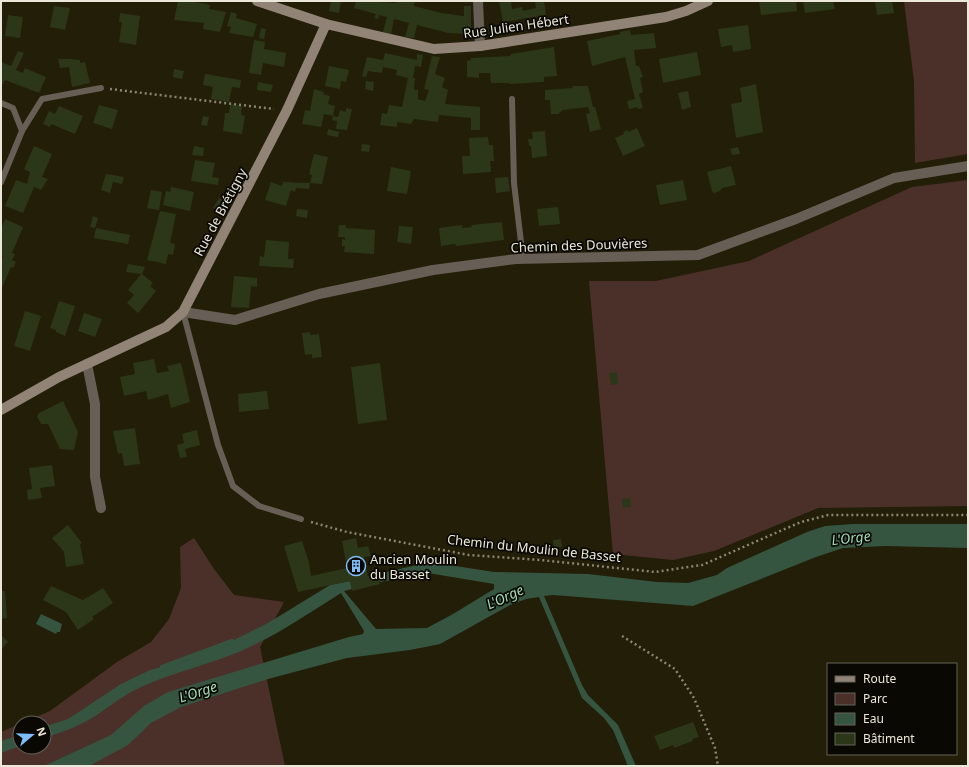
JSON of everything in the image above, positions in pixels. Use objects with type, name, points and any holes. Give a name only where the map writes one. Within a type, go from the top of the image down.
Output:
[{"type":"street","name":"Rue Julien Hébert","points":[[257,1],[326,24],[434,49],[480,46],[666,17],[686,12],[708,1]]},
{"type":"street","points":[[478,1],[480,46]]},
{"type":"street","name":"Rue de Brétigny","points":[[1,410],[59,377],[166,327],[183,312],[216,245],[251,182],[287,110],[326,24]]},
{"type":"street","name":"Chemin des Douvières","points":[[183,312],[235,320],[320,294],[433,270],[523,259],[698,255],[796,219],[894,178],[968,166]]},
{"type":"street","points":[[87,364],[95,404],[95,471],[102,508]]},
{"type":"lane","points":[[1,182],[22,131],[42,99],[101,88]]},
{"type":"lane","points":[[512,99],[514,183],[523,259]]},
{"type":"lane","points":[[1,103],[13,108],[22,131]]},
{"type":"lane","points":[[183,312],[218,445],[233,486],[259,506],[301,519]]},
{"type":"path","points":[[101,88],[287,110]]},
{"type":"path","name":"Chemin du Moulin de Basset","points":[[301,519],[347,532],[469,555],[541,560],[655,572],[702,565],[801,522],[828,515],[968,515]]},
{"type":"path","points":[[622,636],[675,669],[694,698],[715,748],[718,766]]},
{"type":"green space","points":[[904,1],[968,1],[968,154],[915,163],[914,81]]},
{"type":"green space","points":[[968,180],[968,506],[818,508],[714,551],[673,560],[613,554],[589,281],[656,281],[749,261],[912,187]]},
{"type":"green space","points":[[194,538],[214,569],[234,595],[284,602],[260,647],[285,766],[1,766],[1,732],[12,727],[12,755],[52,755],[52,715],[41,715],[50,711],[117,662],[151,642],[169,619],[181,588],[180,547]]},
{"type":"water","name":"L'Orge","points":[[853,524],[968,524],[968,548],[885,546],[843,548],[816,557],[693,606],[553,595],[544,596],[582,685],[588,695],[618,725],[636,766],[628,766],[613,730],[604,718],[582,698],[539,597],[526,599],[510,605],[440,644],[410,650],[347,658],[268,679],[181,707],[151,723],[128,745],[89,766],[44,766],[111,735],[144,706],[168,692],[363,634],[364,631],[341,593],[292,624],[254,645],[229,656],[166,677],[134,690],[86,721],[68,730],[52,735],[52,724],[68,719],[121,684],[150,670],[185,661],[234,640],[268,623],[330,585],[350,581],[352,589],[344,591],[376,629],[427,628],[494,589],[494,584],[428,573],[380,582],[378,574],[430,562],[494,572],[588,574],[657,582],[688,583],[717,575],[727,568],[807,532],[825,526]]},
{"type":"water","points":[[41,614],[62,624],[60,632],[57,632],[56,634],[36,624]]},
{"type":"water","points":[[12,738],[12,749],[1,753],[1,741]]},
{"type":"building","points":[[178,1],[190,1],[210,5],[209,9],[226,12],[220,32],[203,29],[204,23],[174,20]]},
{"type":"building","points":[[331,1],[341,1],[339,13],[329,11]]},
{"type":"building","points":[[356,1],[396,3],[397,1],[415,1],[414,6],[441,13],[464,16],[464,6],[471,6],[471,34],[448,33],[417,25],[414,38],[405,37],[409,23],[394,19],[391,34],[383,32],[387,17],[379,15],[378,19],[374,18],[376,14],[354,8]]},
{"type":"building","points":[[499,1],[511,1],[512,9],[522,7],[523,11],[536,8],[535,1],[544,1],[546,15],[503,22]]},
{"type":"building","points":[[759,1],[796,1],[797,11],[761,15]]},
{"type":"building","points":[[803,1],[833,1],[835,9],[805,13]]},
{"type":"building","points":[[875,1],[892,1],[894,13],[877,15]]},
{"type":"building","points":[[54,6],[70,8],[65,30],[50,27]]},
{"type":"building","points":[[231,12],[237,14],[236,18],[257,24],[253,37],[229,33],[231,27],[227,26]]},
{"type":"building","points":[[120,13],[140,16],[136,45],[119,42],[122,22],[119,22]]},
{"type":"building","points":[[8,15],[23,17],[20,38],[5,36]]},
{"type":"building","points":[[748,25],[751,49],[733,52],[732,45],[721,47],[718,29]]},
{"type":"building","points":[[261,28],[266,29],[264,39],[259,38]]},
{"type":"building","points":[[630,30],[631,35],[654,33],[656,48],[634,50],[636,66],[639,66],[643,77],[640,78],[643,92],[639,94],[643,108],[638,109],[637,107],[629,109],[627,101],[635,99],[625,57],[592,66],[587,41],[620,34],[620,32]]},
{"type":"building","points":[[254,40],[265,42],[264,49],[286,53],[284,67],[263,63],[261,75],[249,73]]},
{"type":"building","points":[[554,47],[557,76],[544,77],[544,82],[510,84],[491,83],[490,73],[479,73],[479,78],[467,77],[467,61],[471,60],[471,58],[510,56],[511,54]]},
{"type":"building","points":[[18,51],[24,53],[16,70],[23,73],[25,68],[46,77],[39,93],[5,80],[3,84],[1,83],[1,62],[11,66]]},
{"type":"building","points":[[697,52],[701,75],[663,83],[659,59]]},
{"type":"building","points":[[385,53],[417,60],[417,54],[423,55],[421,67],[415,66],[413,78],[415,78],[414,90],[418,90],[418,99],[425,101],[429,90],[424,89],[432,56],[440,57],[435,74],[445,78],[442,87],[448,90],[445,104],[480,107],[480,130],[471,130],[471,118],[439,115],[438,122],[414,119],[411,124],[397,122],[397,127],[380,125],[382,113],[387,114],[389,105],[402,107],[408,78],[396,75],[397,70],[383,67],[382,73],[368,71],[366,77],[362,76],[367,57],[383,60]]},
{"type":"building","points":[[58,59],[80,60],[80,63],[85,62],[90,83],[72,87],[69,67],[60,68]]},
{"type":"building","points":[[329,66],[349,70],[346,82],[341,81],[340,89],[325,86]]},
{"type":"building","points":[[174,69],[184,71],[182,79],[173,77]]},
{"type":"building","points":[[205,74],[241,80],[240,88],[232,87],[229,102],[211,99],[213,87],[203,85]]},
{"type":"building","points":[[366,81],[374,82],[373,91],[365,89]]},
{"type":"building","points":[[258,82],[273,85],[271,92],[257,90]]},
{"type":"building","points":[[756,84],[763,132],[736,138],[731,104],[742,102],[740,88]]},
{"type":"building","points":[[572,86],[588,86],[593,107],[595,107],[601,129],[590,132],[586,114],[590,113],[588,107],[563,110],[558,114],[551,114],[550,100],[545,100],[545,90],[573,88]]},
{"type":"building","points":[[314,89],[324,92],[323,94],[330,96],[328,104],[335,106],[333,116],[324,114],[321,127],[302,124],[305,110],[310,111]]},
{"type":"building","points":[[688,91],[691,107],[682,110],[678,93]]},
{"type":"building","points":[[230,104],[242,106],[241,115],[245,116],[242,134],[223,131],[225,113],[229,113]]},
{"type":"building","points":[[99,105],[118,110],[112,129],[93,123]]},
{"type":"building","points":[[59,106],[83,116],[75,134],[51,124],[50,127],[43,124],[49,111],[55,114]]},
{"type":"building","points":[[346,108],[352,109],[347,130],[336,129],[337,121],[332,120],[333,116],[338,117],[340,110],[346,112]]},
{"type":"building","points":[[203,116],[209,117],[207,126],[201,125]]},
{"type":"building","points":[[637,128],[645,146],[623,156],[615,138],[624,134],[623,132],[628,130],[628,132]]},
{"type":"building","points":[[328,129],[339,132],[338,137],[327,135]]},
{"type":"building","points":[[545,131],[547,156],[532,158],[531,146],[529,146],[528,139],[533,139],[532,132]]},
{"type":"building","points":[[488,137],[489,145],[493,145],[494,161],[490,161],[491,172],[463,174],[462,156],[470,156],[469,138]]},
{"type":"building","points":[[362,144],[370,145],[369,152],[361,151]]},
{"type":"building","points":[[34,146],[52,154],[42,177],[48,179],[41,190],[34,187],[23,213],[5,206],[16,180],[27,184],[30,172],[24,169]]},
{"type":"building","points":[[194,146],[204,148],[203,156],[192,155]]},
{"type":"building","points":[[738,147],[740,154],[732,155],[730,149]]},
{"type":"building","points":[[314,154],[328,157],[322,184],[310,183],[312,175],[309,174]]},
{"type":"building","points":[[195,160],[215,163],[212,177],[219,178],[218,185],[191,181]]},
{"type":"building","points":[[731,166],[736,185],[722,188],[720,191],[714,193],[712,191],[707,172]]},
{"type":"building","points":[[391,167],[411,171],[407,194],[387,191]]},
{"type":"building","points":[[106,174],[124,177],[122,184],[113,182],[110,193],[101,190]]},
{"type":"building","points":[[508,177],[510,191],[496,193],[495,178]]},
{"type":"building","points":[[683,180],[687,200],[660,205],[656,185]]},
{"type":"building","points":[[271,182],[282,186],[283,182],[310,183],[309,189],[296,188],[295,192],[291,190],[286,206],[265,200]]},
{"type":"building","points":[[171,187],[194,192],[190,211],[163,205],[166,191],[170,192]]},
{"type":"building","points":[[151,190],[162,192],[159,210],[147,208]]},
{"type":"building","points":[[219,198],[222,200],[220,203],[224,205],[221,212],[213,208]]},
{"type":"building","points":[[558,207],[560,224],[539,226],[537,209]]},
{"type":"building","points":[[297,209],[308,210],[307,218],[296,216]]},
{"type":"building","points":[[160,211],[176,214],[170,243],[175,244],[173,255],[168,254],[166,264],[147,260]]},
{"type":"building","points":[[93,216],[98,218],[95,228],[90,227]]},
{"type":"building","points":[[5,219],[23,227],[12,253],[15,254],[12,260],[16,262],[13,268],[11,267],[1,290],[1,260],[3,256],[1,256],[1,229]]},
{"type":"building","points":[[502,222],[504,240],[456,246],[455,244],[441,246],[439,228],[462,225],[462,228],[472,227],[471,225]]},
{"type":"building","points":[[339,225],[346,225],[346,228],[375,230],[374,254],[344,252],[345,246],[342,246],[342,239],[345,240],[345,237],[338,237]]},
{"type":"building","points":[[399,226],[413,227],[411,244],[397,242]]},
{"type":"building","points":[[96,228],[130,235],[128,244],[94,238]]},
{"type":"building","points":[[266,240],[289,242],[288,259],[294,259],[293,268],[259,266],[260,256],[264,257]]},
{"type":"building","points":[[128,264],[145,267],[142,274],[153,283],[150,286],[156,291],[138,313],[127,303],[134,295],[128,290],[141,274],[126,272]]},
{"type":"building","points":[[234,276],[257,278],[257,287],[251,286],[249,308],[231,307]]},
{"type":"building","points":[[59,301],[75,306],[65,336],[50,328]]},
{"type":"building","points":[[25,311],[41,316],[30,351],[14,346]]},
{"type":"building","points":[[84,313],[102,319],[95,337],[78,331]]},
{"type":"building","points":[[310,332],[310,335],[319,334],[322,357],[312,358],[312,354],[305,355],[302,333]]},
{"type":"building","points":[[154,359],[157,373],[169,371],[167,366],[181,363],[190,402],[171,408],[168,394],[148,400],[146,391],[124,396],[120,377],[135,374],[133,363]]},
{"type":"building","points":[[380,363],[387,420],[358,424],[351,367]]},
{"type":"building","points":[[617,372],[618,384],[611,385],[609,373]]},
{"type":"building","points":[[267,391],[269,409],[239,412],[238,394]]},
{"type":"building","points":[[63,401],[78,432],[74,450],[60,449],[48,424],[41,424],[37,416],[39,413]]},
{"type":"building","points":[[135,428],[140,464],[124,466],[122,453],[118,454],[113,431]]},
{"type":"building","points":[[197,430],[200,445],[185,449],[187,457],[180,458],[177,445],[184,443],[182,434]]},
{"type":"building","points":[[52,465],[55,486],[40,488],[42,498],[28,500],[27,490],[32,489],[29,468]]},
{"type":"building","points":[[630,498],[631,507],[623,508],[622,499]]},
{"type":"building","points":[[68,525],[82,543],[80,544],[84,564],[66,567],[64,552],[52,538]]},
{"type":"building","name":"Ancien Moulin du Basset","points":[[356,538],[358,548],[368,546],[371,556],[364,557],[368,576],[378,574],[380,584],[352,591],[350,581],[298,592],[284,546],[302,541],[309,562],[311,576],[347,568],[342,541]]},
{"type":"building","points":[[561,539],[562,547],[554,547],[553,540]]},
{"type":"building","points":[[51,586],[83,600],[103,588],[113,603],[92,617],[94,619],[78,630],[66,612],[43,600]]},
{"type":"building","points":[[1,591],[5,591],[7,618],[1,619]]},
{"type":"building","points":[[1,635],[8,642],[1,650]]},
{"type":"building","points":[[693,722],[699,737],[692,739],[693,741],[674,748],[673,745],[660,750],[654,736]]},
{"type":"waterway","points":[[162,667],[232,641]]},
{"type":"place","name":"Ancien Moulin du Basset","points":[[356,566]]}]
